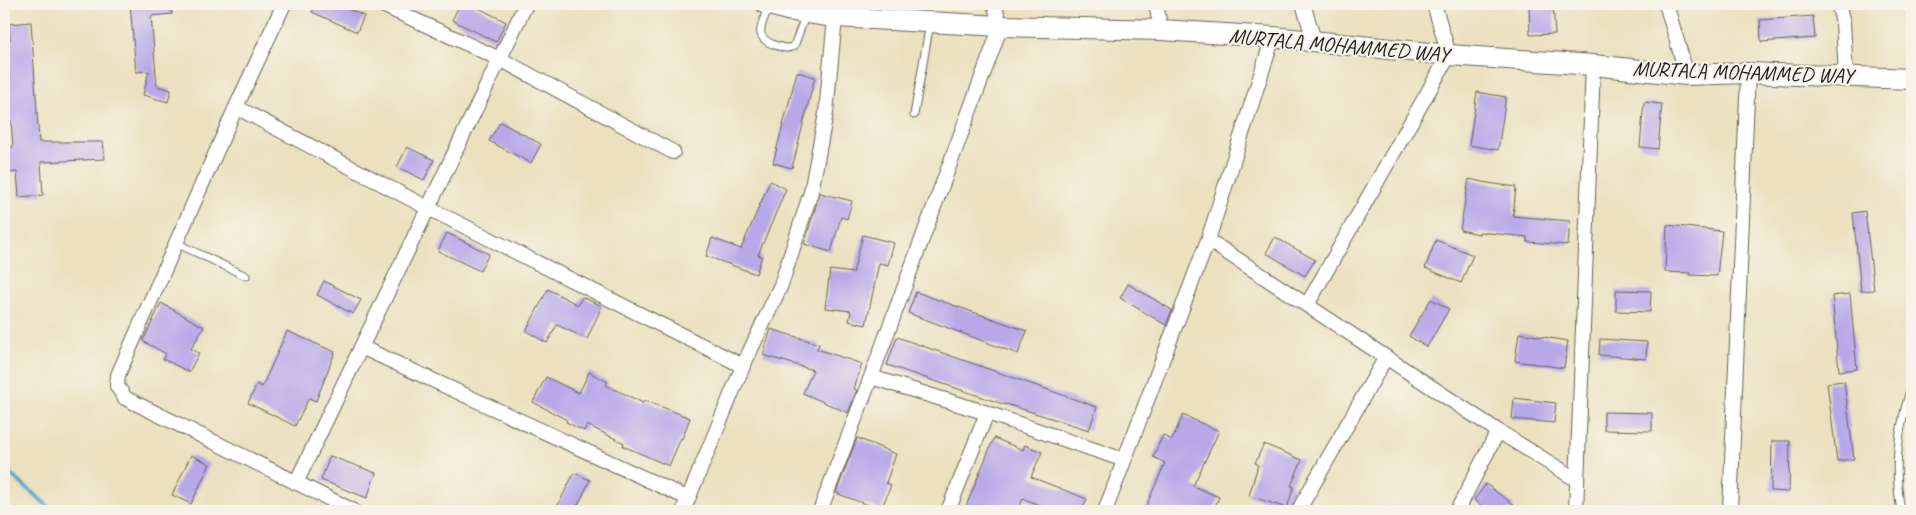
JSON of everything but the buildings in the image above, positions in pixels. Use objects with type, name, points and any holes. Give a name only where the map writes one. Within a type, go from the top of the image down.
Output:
[{"type":"street","points":[[284,4],[236,107],[118,375],[117,386],[125,398],[354,511]]},
{"type":"street","points":[[380,4],[500,59],[673,152]]},
{"type":"street","points":[[296,483],[526,4]]},
{"type":"street","name":"MURTALA MOHAMMED WAY","points":[[768,4],[806,13],[833,10],[930,22],[1001,26],[1161,30],[1314,40],[1449,55],[1593,65],[1687,75],[1748,73],[1846,76],[1912,81]]},
{"type":"street","points":[[820,511],[872,377],[1001,26],[994,4]]},
{"type":"street","points":[[1156,4],[1161,30]]},
{"type":"street","points":[[1303,4],[1314,40]]},
{"type":"street","points":[[1307,306],[1449,55],[1434,4]]},
{"type":"street","points":[[1666,4],[1687,75]]},
{"type":"street","points":[[1838,4],[1843,22],[1846,76]]},
{"type":"street","points":[[361,347],[685,505],[743,366],[781,285],[811,192],[826,113],[833,10]]},
{"type":"street","points":[[1105,511],[1208,240],[1273,37]]},
{"type":"street","points":[[1576,511],[1593,65]]},
{"type":"street","points":[[1730,511],[1748,73]]},
{"type":"street","points":[[236,107],[428,208],[743,366]]},
{"type":"street","points":[[1208,240],[1498,431],[1578,480]]},
{"type":"street","points":[[1298,511],[1386,357]]},
{"type":"street","points":[[872,377],[987,413],[1124,460]]},
{"type":"street","points":[[948,511],[987,413]]},
{"type":"street","points":[[1457,511],[1498,431]]},
{"type":"lane","points":[[768,4],[760,32],[761,37],[764,41],[787,48],[794,46],[806,13]]},
{"type":"lane","points":[[914,115],[930,22]]},
{"type":"lane","points":[[176,243],[246,276]]},
{"type":"lane","points":[[1902,511],[1898,492],[1896,460],[1904,411],[1912,384]]},
{"type":"waterway","points":[[4,469],[54,511]]}]
